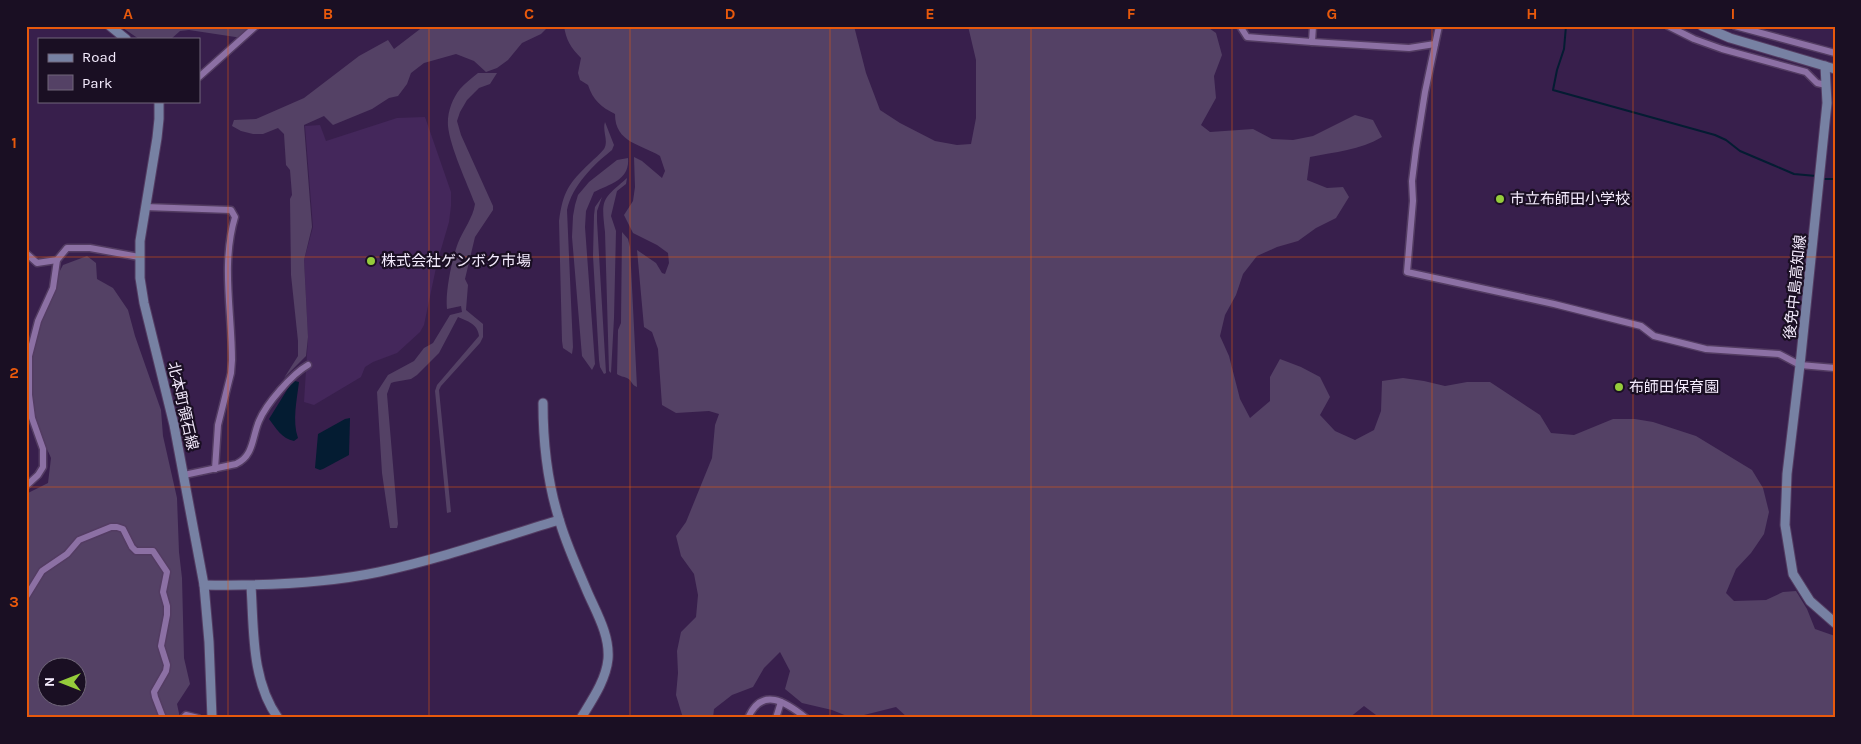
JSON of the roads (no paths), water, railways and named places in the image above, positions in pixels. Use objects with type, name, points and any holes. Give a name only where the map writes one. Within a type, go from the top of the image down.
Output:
[{"type":"main road","points":[[110,26],[125,38]]},
{"type":"main road","points":[[1702,26],[1730,38],[1835,69]]},
{"type":"main road","name":"後免中島高知線","points":[[1824,66],[1827,103],[1787,474],[1785,525],[1793,574],[1810,602],[1835,623]]},
{"type":"main road","name":"北本町領石線","points":[[160,102],[157,138],[145,207],[139,257],[140,278],[144,303],[174,425],[204,585],[210,650],[212,718]]},
{"type":"main road","points":[[543,402],[544,442],[548,480],[559,520],[608,643],[608,660],[602,679],[581,718]]},
{"type":"main road","points":[[204,585],[251,586],[339,579],[378,572],[426,560],[559,520]]},
{"type":"main road","points":[[251,586],[256,660],[261,684],[269,705],[278,718]]},
{"type":"street","points":[[200,75],[256,26]]},
{"type":"street","points":[[1240,26],[1247,37],[1410,48],[1436,44]]},
{"type":"street","points":[[1312,42],[1313,26]]},
{"type":"street","points":[[1440,26],[1425,92],[1412,174],[1413,202],[1406,272],[1554,304],[1641,326],[1654,336],[1706,349],[1779,354],[1800,365],[1835,368]]},
{"type":"street","points":[[1668,26],[1694,39],[1722,49],[1806,72],[1817,84],[1826,85]]},
{"type":"street","points":[[1735,26],[1835,53]]},
{"type":"street","points":[[145,207],[231,210],[235,217],[230,241],[227,277],[232,360],[231,373],[218,425],[215,469]]},
{"type":"street","points":[[26,486],[38,475],[42,467],[42,449],[32,418],[29,395],[29,356],[38,321],[54,288],[57,260],[67,248],[90,248],[139,257]]},
{"type":"street","points":[[26,254],[37,263],[57,260]]},
{"type":"street","points":[[184,475],[236,464],[247,457],[263,414],[287,382],[308,365]]},
{"type":"street","points":[[26,597],[42,571],[67,554],[79,540],[111,527],[123,529],[136,551],[155,553],[167,572],[163,595],[167,606],[167,615],[161,646],[167,665],[154,692],[163,718]]},
{"type":"street","points":[[748,718],[751,711],[761,700],[766,698],[794,708],[806,718]]},
{"type":"street","points":[[776,718],[781,702]]},
{"type":"street","points":[[183,718],[189,715],[198,718]]},
{"type":"water","points":[[295,381],[299,382],[295,417],[298,438],[294,441],[283,436],[269,419],[290,385]]},
{"type":"water","points":[[350,418],[349,455],[323,469],[315,468],[318,434]]},
{"type":"waterway","points":[[1566,26],[1564,49],[1553,90],[1715,135],[1726,140],[1740,151],[1794,174],[1816,176]]},
{"type":"waterway","points":[[1823,179],[1835,179]]},
{"type":"place","name":"市立布師田小学校","points":[[1500,199]]},
{"type":"place","name":"株式会社ゲンボク市場","points":[[371,261]]},
{"type":"place","name":"布師田保育園","points":[[1619,387]]}]
